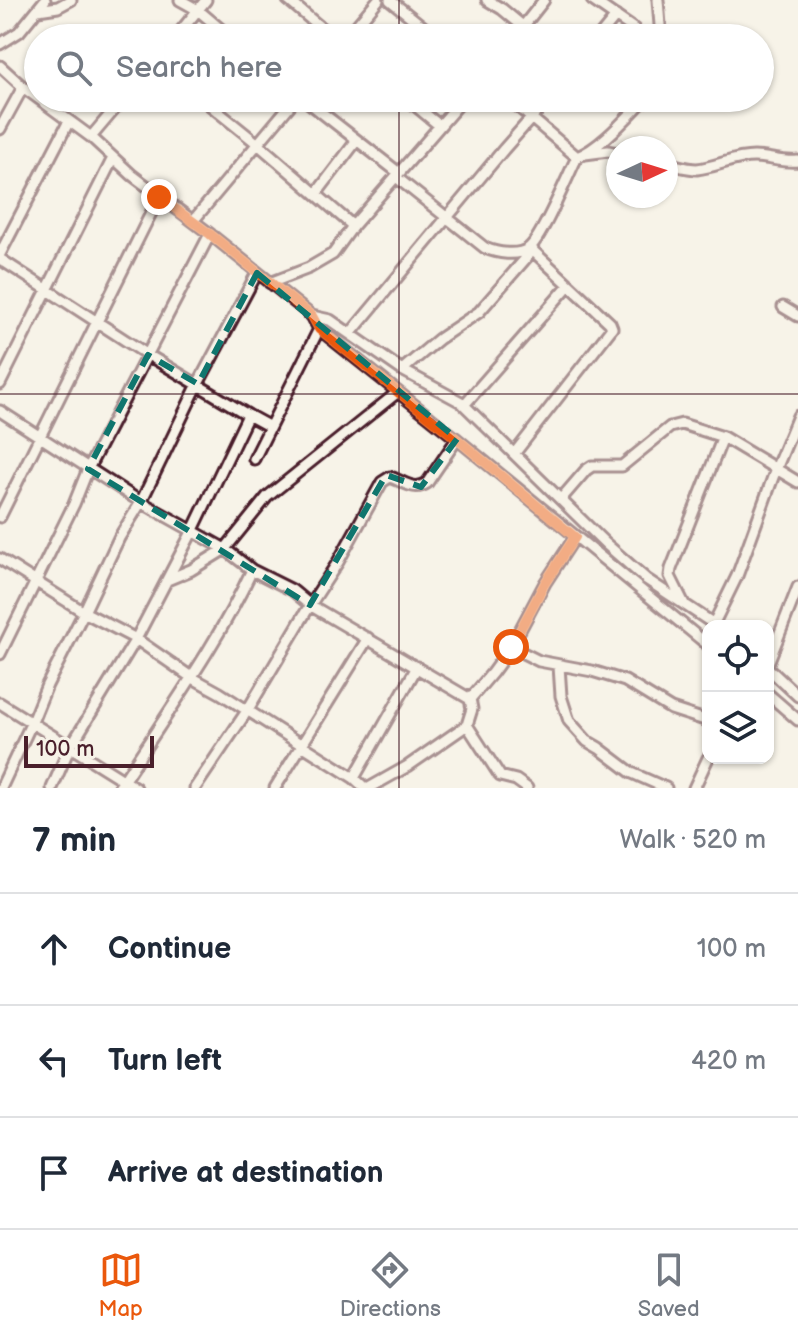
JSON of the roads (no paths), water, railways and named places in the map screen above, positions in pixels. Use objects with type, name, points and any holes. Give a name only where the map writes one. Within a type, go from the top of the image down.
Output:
[{"type":"street","points":[[26,24],[45,0]]},
{"type":"street","points":[[38,10],[58,7],[71,0]]},
{"type":"street","points":[[180,0],[214,24]]},
{"type":"street","points":[[186,24],[206,0]]},
{"type":"street","points":[[288,0],[316,24]]},
{"type":"street","points":[[358,24],[378,0]]},
{"type":"street","points":[[390,0],[420,24]]},
{"type":"street","points":[[487,0],[520,24]]},
{"type":"street","points":[[525,24],[544,0]]},
{"type":"street","points":[[592,0],[627,24]]},
{"type":"street","points":[[658,0],[660,24]]},
{"type":"street","points":[[609,24],[616,16]]},
{"type":"street","points":[[0,44],[24,26]]},
{"type":"street","points":[[0,66],[23,87],[0,129]]},
{"type":"street","points":[[57,112],[91,137],[159,197],[312,316],[319,329],[702,640]]},
{"type":"street","points":[[91,137],[112,112]]},
{"type":"street","points":[[218,112],[353,226]]},
{"type":"street","points":[[193,221],[284,112]]},
{"type":"street","points":[[321,112],[485,248],[493,252],[531,249]]},
{"type":"street","points":[[423,112],[440,126]]},
{"type":"street","points":[[270,283],[309,268],[333,254],[353,226],[452,112]]},
{"type":"street","points":[[524,112],[581,156],[606,151]]},
{"type":"street","points":[[350,334],[538,112]]},
{"type":"street","points":[[402,370],[439,339],[479,312],[531,249],[581,156],[632,112]]},
{"type":"street","points":[[69,121],[0,257],[148,355],[270,427]]},
{"type":"street","points":[[316,194],[357,140]]},
{"type":"street","points":[[678,166],[699,169],[735,158],[756,157],[798,161]]},
{"type":"street","points":[[0,384],[113,158]]},
{"type":"street","points":[[0,517],[159,197]]},
{"type":"street","points":[[0,654],[88,469],[210,234]]},
{"type":"street","points":[[514,454],[612,328],[531,249]]},
{"type":"street","points":[[1,788],[119,538],[141,502],[198,384],[257,273]]},
{"type":"street","points":[[464,405],[569,285]]},
{"type":"street","points":[[783,307],[798,316]]},
{"type":"street","points":[[312,316],[330,320],[402,370],[464,405],[606,544],[646,579],[707,620]]},
{"type":"street","points":[[254,459],[319,329]]},
{"type":"street","points":[[166,581],[225,549],[267,497],[398,392]]},
{"type":"street","points":[[0,411],[141,502],[225,549],[252,570],[292,590],[310,605],[470,699],[472,709],[467,725],[408,766],[367,788],[136,639],[84,612],[0,559]]},
{"type":"street","points":[[52,788],[71,747],[136,639],[248,415]]},
{"type":"street","points":[[717,620],[798,416]]},
{"type":"street","points":[[561,499],[592,466],[626,464],[674,424],[692,426],[723,437],[798,482]]},
{"type":"street","points":[[686,606],[670,576],[671,569],[723,437]]},
{"type":"street","points":[[200,787],[338,562],[382,482],[390,477],[421,487],[457,439]]},
{"type":"street","points":[[0,485],[11,492]]},
{"type":"street","points":[[470,699],[511,647],[537,597],[575,537]]},
{"type":"street","points":[[121,785],[236,604],[252,570]]},
{"type":"street","points":[[774,651],[798,587]]},
{"type":"street","points":[[275,788],[368,638]]},
{"type":"street","points":[[511,647],[539,661],[625,681],[671,709],[702,719]]},
{"type":"street","points":[[559,666],[561,696],[569,721],[587,741],[632,773],[666,788]]},
{"type":"street","points":[[354,778],[417,667]]},
{"type":"street","points":[[774,672],[798,696]]},
{"type":"street","points":[[774,699],[798,720]]},
{"type":"street","points":[[0,703],[108,770],[121,785],[136,788]]},
{"type":"street","points":[[467,725],[500,776],[516,780],[527,788]]},
{"type":"street","points":[[694,788],[705,764]]}]
